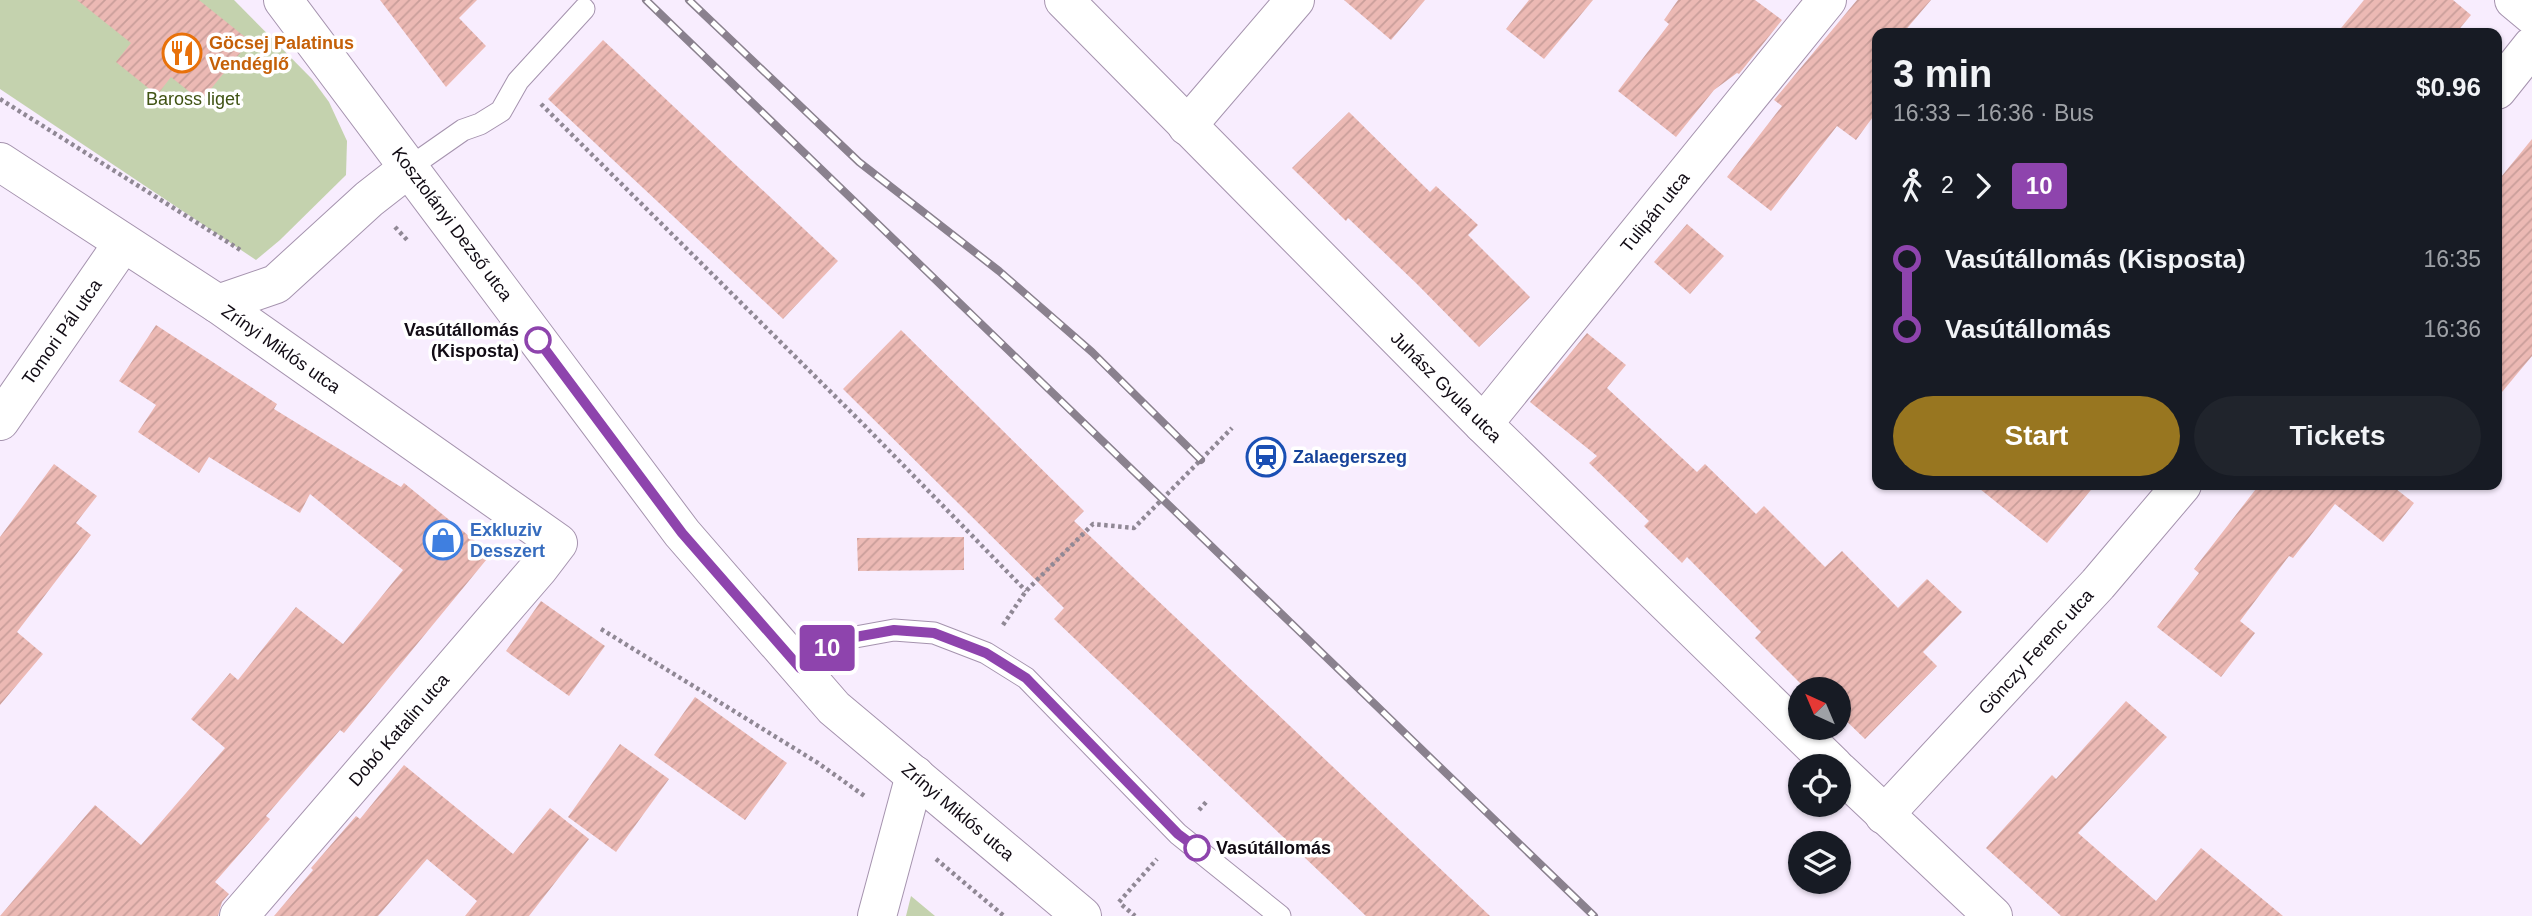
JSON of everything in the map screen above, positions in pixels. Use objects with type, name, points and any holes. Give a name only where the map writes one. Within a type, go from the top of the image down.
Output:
[{"type":"street","name":"Kosztolányi Dezső utca","points":[[283,0],[682,533],[834,708]]},
{"type":"street","name":"Juhász Gyula utca","points":[[1064,0],[1483,424],[1822,754]]},
{"type":"street","points":[[1187,126],[1295,0]]},
{"type":"street","name":"Tulipán utca","points":[[1483,424],[1827,0]]},
{"type":"street","points":[[2514,0],[2532,15]]},
{"type":"street","points":[[2502,84],[2532,46]]},
{"type":"street","name":"Zrínyi Miklós utca","points":[[0,162],[218,304],[558,543]]},
{"type":"street","points":[[218,304],[276,284],[369,199],[410,167]]},
{"type":"street","name":"Tomori Pál utca","points":[[0,421],[124,243]]},
{"type":"street","name":"Gönczy Ferenc utca","points":[[1884,816],[2098,584],[2178,490]]},
{"type":"street","name":"Dobó Katalin utca","points":[[239,916],[558,543]]},
{"type":"street","name":"Zrínyi Miklós utca","points":[[834,708],[1082,916]]},
{"type":"street","points":[[877,916],[915,775]]},
{"type":"street","points":[[1851,783],[1993,916]]},
{"type":"lane","points":[[410,167],[463,130],[480,124],[501,111],[518,81],[584,9]]},
{"type":"lane","points":[[800,668],[839,640],[894,630],[934,633],[986,653],[1026,678],[1178,834],[1280,916]]},
{"type":"path","points":[[518,81],[866,426],[1026,591]]},
{"type":"path","points":[[0,99],[244,252]]},
{"type":"path","points":[[369,199],[411,245]]},
{"type":"path","points":[[986,653],[1026,591],[1093,524],[1134,528],[1232,428]]},
{"type":"path","points":[[601,629],[818,763],[866,797],[901,830],[1004,916]]},
{"type":"path","points":[[1119,902],[1135,916]]},
{"type":"green space","name":"Baross liget","points":[[0,0],[234,0],[312,79],[329,102],[347,141],[346,175],[256,260],[0,89]]},
{"type":"green space","points":[[911,896],[935,916],[906,916]]},
{"type":"building","name":"Göcsej Palatinus Vendéglő","points":[[77,0],[199,0],[250,41],[201,101],[171,77],[157,95],[116,62],[131,43]]},
{"type":"building","points":[[380,0],[477,0],[459,18],[486,46],[446,87]]},
{"type":"building","points":[[1344,0],[1425,0],[1391,40]]},
{"type":"building","points":[[1529,0],[1593,0],[1544,59],[1506,29]]},
{"type":"building","points":[[1678,0],[1755,0],[1782,20],[1739,74],[1714,90],[1676,137],[1618,91],[1669,24],[1664,20]]},
{"type":"building","points":[[1857,0],[1931,0],[1907,28],[1872,28],[1872,118],[1856,140],[1837,126],[1771,211],[1727,177],[1782,106],[1774,100]]},
{"type":"building","points":[[2364,0],[2453,0],[2471,15],[2460,28],[2341,28]]},
{"type":"building","points":[[603,40],[838,261],[783,319],[548,99]]},
{"type":"building","points":[[1349,112],[1430,192],[1436,186],[1478,225],[1468,235],[1530,297],[1479,347],[1417,284],[1348,218],[1346,221],[1292,168]]},
{"type":"building","points":[[2532,139],[2532,356],[2502,392],[2502,176]]},
{"type":"building","points":[[1687,224],[1724,256],[1690,294],[1654,262]]},
{"type":"building","points":[[156,325],[277,404],[274,409],[401,487],[404,483],[491,554],[344,733],[340,730],[266,816],[270,819],[215,882],[229,894],[222,902],[218,916],[0,916],[95,805],[141,845],[225,748],[191,719],[230,673],[238,680],[296,607],[343,644],[403,570],[310,494],[300,513],[209,457],[199,473],[138,432],[156,405],[119,381]]},
{"type":"building","points":[[901,330],[1084,511],[1074,521],[1490,916],[1366,916],[1054,619],[1064,608],[843,389]]},
{"type":"building","points":[[1587,333],[1626,365],[1607,388],[1697,472],[1705,464],[1756,514],[1764,506],[1825,567],[1842,551],[1898,608],[1927,579],[1962,612],[1923,652],[1937,666],[1865,739],[1852,726],[1852,677],[1794,677],[1755,638],[1761,632],[1687,557],[1682,563],[1644,526],[1649,521],[1589,463],[1597,456],[1530,402]]},
{"type":"building","points":[[54,464],[97,496],[76,523],[91,535],[17,632],[43,654],[0,705],[0,537]]},
{"type":"building","points":[[1981,490],[2091,490],[2047,543]]},
{"type":"building","points":[[2255,490],[2397,490],[2414,503],[2383,542],[2335,504],[2293,558],[2289,556],[2240,621],[2255,633],[2221,677],[2157,627],[2199,573],[2194,569]]},
{"type":"building","points":[[964,537],[964,570],[858,571],[857,538]]},
{"type":"building","points":[[541,601],[605,646],[569,696],[506,651]]},
{"type":"building","points":[[695,697],[787,763],[745,820],[654,755]]},
{"type":"building","points":[[2126,701],[2167,737],[2078,833],[2156,901],[2201,848],[2283,916],[2061,916],[1986,848],[2052,775],[2056,779]]},
{"type":"building","points":[[620,744],[669,779],[616,852],[568,817]]},
{"type":"building","points":[[404,765],[513,854],[550,808],[589,839],[529,916],[465,916],[477,901],[427,859],[378,916],[274,916],[313,870],[311,868],[356,816],[360,819]]},
{"type":"railway","points":[[646,0],[1594,916]]},
{"type":"railway","points":[[689,0],[859,162],[999,271],[1092,352],[1201,460]]},
{"type":"bus line","name":"10","points":[[538,340],[682,533],[800,668],[839,640],[894,630],[934,633],[986,653],[1026,678],[1178,834],[1197,848]]},
{"type":"place","name":"Göcsej Palatinus Vendéglő","points":[[182,53]]},
{"type":"place","name":"Vasútállomás (Kisposta)","points":[[538,340]]},
{"type":"place","name":"Zalaegerszeg","points":[[1266,457]]},
{"type":"place","name":"Exkluziv Desszert","points":[[443,540]]},
{"type":"place","name":"Vasútállomás","points":[[1197,848]]}]
